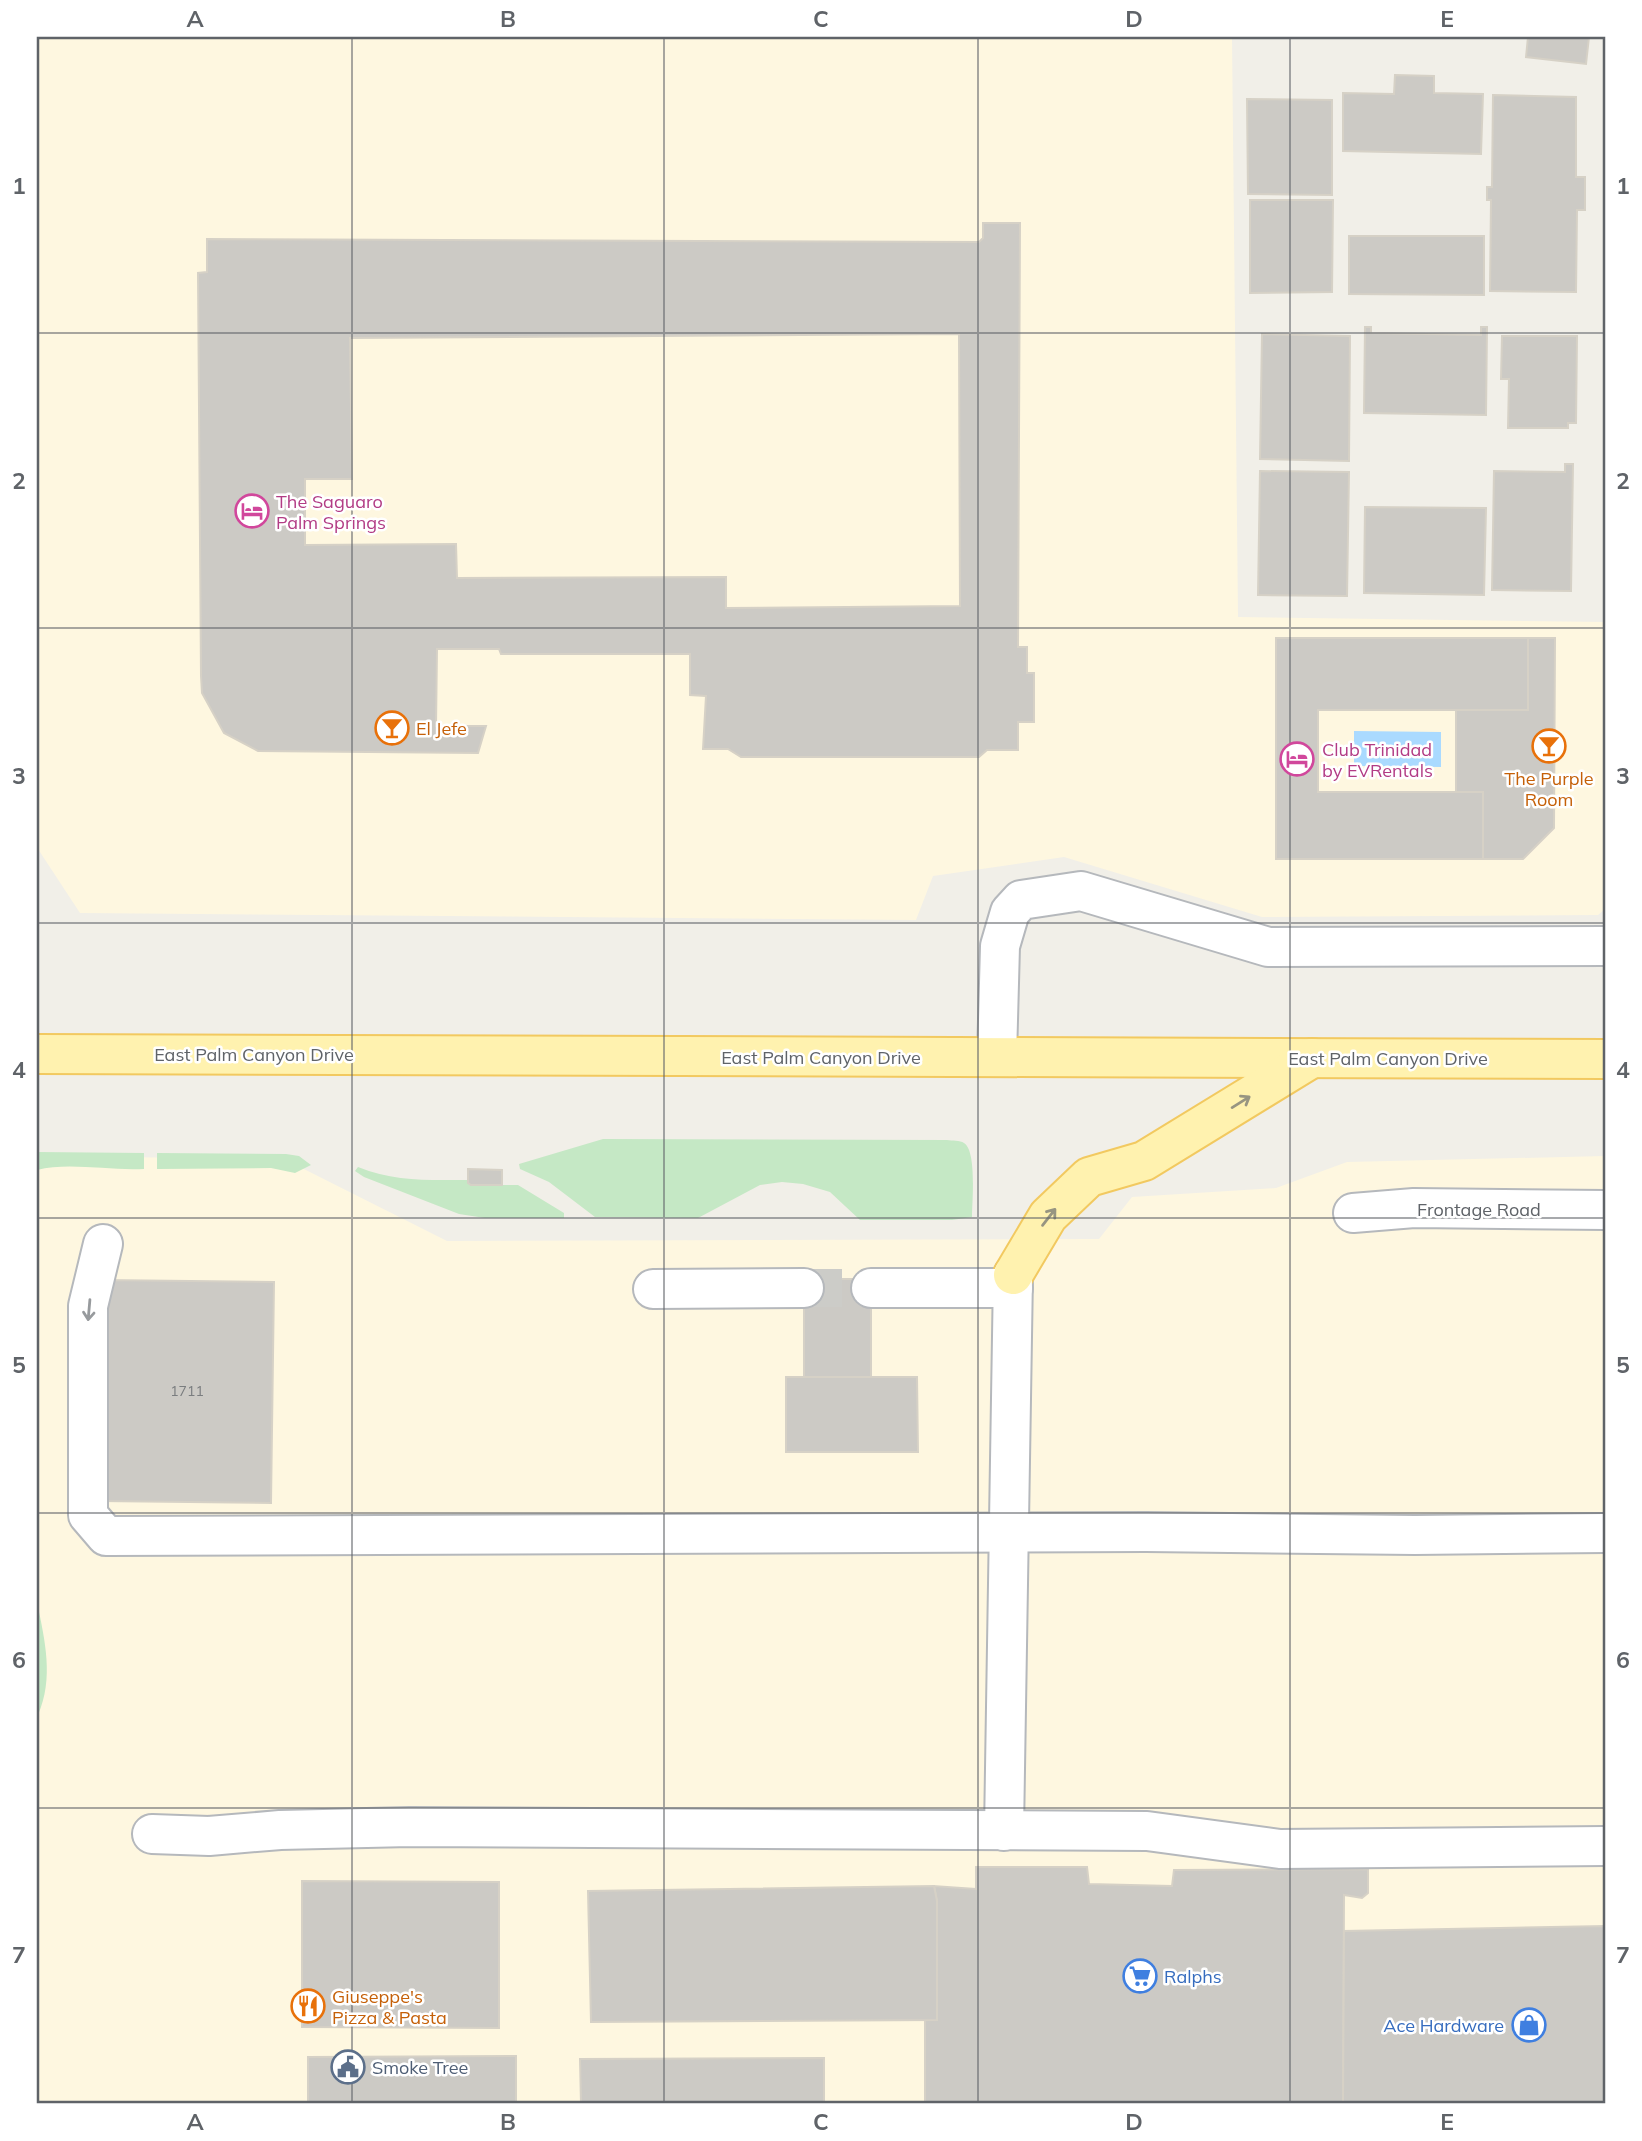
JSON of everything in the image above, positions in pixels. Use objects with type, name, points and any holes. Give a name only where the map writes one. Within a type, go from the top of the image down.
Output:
[{"type":"main road","name":"East Palm Canyon Drive","points":[[37,1054],[1605,1059]]},
{"type":"main road","points":[[1013,1282],[1048,1216],[1089,1177],[1144,1161],[1312,1058]]},
{"type":"street","points":[[997,1057],[1000,946],[1010,912],[1021,900],[1081,891],[1268,947],[1605,946]]},
{"type":"street","name":"Frontage Road","points":[[1353,1213],[1414,1208],[1605,1210]]},
{"type":"street","points":[[103,1244],[88,1306],[88,1515],[106,1536],[1592,1533],[1605,1506]]},
{"type":"street","points":[[871,1288],[1013,1282],[1004,1830]]},
{"type":"street","points":[[653,1289],[804,1288]]},
{"type":"street","points":[[152,1834],[209,1836],[280,1830],[410,1827],[1147,1831],[1280,1849],[1605,1846]]},
{"type":"shaded area","points":[[38,37],[1232,37],[1238,617],[1605,622],[1605,909],[1598,915],[1262,917],[1064,857],[933,876],[916,920],[80,913],[38,849]]},
{"type":"shaded area","points":[[39,1156],[284,1159],[447,1241],[1099,1239],[1132,1197],[1276,1188],[1347,1162],[1605,1156],[1605,2104],[37,2104]]},
{"type":"green space","points":[[603,1139],[960,1141],[968,1148],[971,1156],[972,1217],[952,1220],[860,1220],[830,1192],[803,1184],[782,1182],[760,1185],[698,1218],[595,1217],[549,1182],[520,1169],[519,1164]]},
{"type":"green space","points":[[37,1152],[144,1153],[144,1169],[62,1167],[37,1170]]},
{"type":"green space","points":[[157,1153],[286,1154],[299,1156],[311,1165],[295,1173],[271,1168],[157,1169]]},
{"type":"green space","points":[[358,1167],[399,1178],[468,1180],[471,1185],[518,1185],[564,1213],[564,1218],[485,1218],[459,1214],[364,1177],[355,1171]]},
{"type":"green space","points":[[37,1602],[47,1673],[38,1715]]},
{"type":"water","points":[[1354,731],[1441,732],[1441,767],[1354,766]]},
{"type":"building","points":[[1528,37],[1589,37],[1586,64],[1526,57]]},
{"type":"building","points":[[1395,75],[1434,76],[1434,93],[1483,94],[1481,154],[1343,151],[1343,93],[1394,94]]},
{"type":"building","points":[[1493,95],[1576,97],[1576,177],[1585,177],[1585,210],[1577,210],[1576,292],[1490,291],[1491,200],[1487,200],[1487,187],[1492,187]]},
{"type":"building","points":[[1247,99],[1332,100],[1332,195],[1248,194]]},
{"type":"building","points":[[1250,200],[1333,200],[1332,292],[1250,293]]},
{"type":"building","name":"The Saguaro Palm Springs","points":[[983,223],[1020,223],[1018,647],[1027,647],[1027,673],[1034,673],[1034,722],[1018,722],[1018,750],[987,750],[979,757],[741,757],[728,749],[703,749],[706,696],[690,695],[690,654],[501,654],[499,649],[437,649],[436,726],[486,726],[478,753],[258,751],[224,733],[202,693],[201,676],[198,273],[207,272],[207,239],[979,242],[983,238]],"holes":[[[959,334],[960,606],[726,608],[726,577],[457,578],[456,544],[305,545],[305,479],[352,479],[350,338]]]},
{"type":"building","points":[[1349,236],[1484,236],[1484,295],[1349,294]]},
{"type":"building","points":[[1365,327],[1371,327],[1371,333],[1481,335],[1481,327],[1487,327],[1486,415],[1364,413]]},
{"type":"building","points":[[1262,334],[1350,336],[1349,461],[1260,459]]},
{"type":"building","points":[[1502,336],[1577,336],[1576,423],[1568,423],[1568,428],[1508,428],[1509,379],[1501,379]]},
{"type":"building","points":[[1565,464],[1573,464],[1571,591],[1492,590],[1494,471],[1565,472]]},
{"type":"building","points":[[1260,471],[1349,472],[1347,596],[1258,595]]},
{"type":"building","points":[[1365,507],[1486,508],[1484,595],[1364,593]]},
{"type":"building","name":"Club Trinidad by EVRentals","points":[[1276,638],[1528,638],[1528,710],[1318,710],[1318,792],[1483,792],[1483,859],[1276,859]]},
{"type":"building","points":[[1528,638],[1555,638],[1554,828],[1523,859],[1483,859],[1483,792],[1456,792],[1456,710],[1528,710]]},
{"type":"building","points":[[468,1169],[502,1170],[502,1185],[471,1185],[468,1183]]},
{"type":"building","points":[[804,1279],[871,1279],[871,1377],[804,1377]]},
{"type":"building","points":[[102,1280],[274,1282],[271,1503],[100,1501]]},
{"type":"building","points":[[1605,1287],[1605,1455],[1604,1455]]},
{"type":"building","points":[[786,1377],[917,1377],[918,1452],[786,1452]]},
{"type":"building","name":"Ralphs","points":[[976,1867],[1087,1867],[1089,1884],[1172,1886],[1174,1870],[1368,1869],[1368,1893],[1362,1898],[1344,1895],[1343,2104],[925,2104],[925,2020],[937,2020],[937,1901],[934,1886],[976,1889]]},
{"type":"building","points":[[302,1881],[499,1882],[499,2028],[302,2027]]},
{"type":"building","points":[[934,1886],[937,1901],[937,2020],[591,2022],[588,1891]]},
{"type":"building","points":[[1605,1926],[1605,2104],[1343,2104],[1344,1931]]},
{"type":"building","points":[[516,2056],[516,2104],[308,2104],[308,2057]]},
{"type":"building","points":[[824,2058],[824,2104],[581,2104],[580,2059]]},
{"type":"tunnel","points":[[804,1288],[871,1288]]},
{"type":"place","name":"The Saguaro Palm Springs","points":[[252,511]]},
{"type":"place","name":"El Jefe","points":[[392,728]]},
{"type":"place","name":"The Purple Room","points":[[1549,746]]},
{"type":"place","name":"Club Trinidad by EVRentals","points":[[1297,759]]},
{"type":"place","name":"Ralphs","points":[[1140,1976]]},
{"type":"place","name":"Giuseppe's Pizza & Pasta","points":[[308,2006]]},
{"type":"place","name":"Ace Hardware","points":[[1529,2025]]},
{"type":"place","name":"Smoke Tree","points":[[348,2067]]}]
